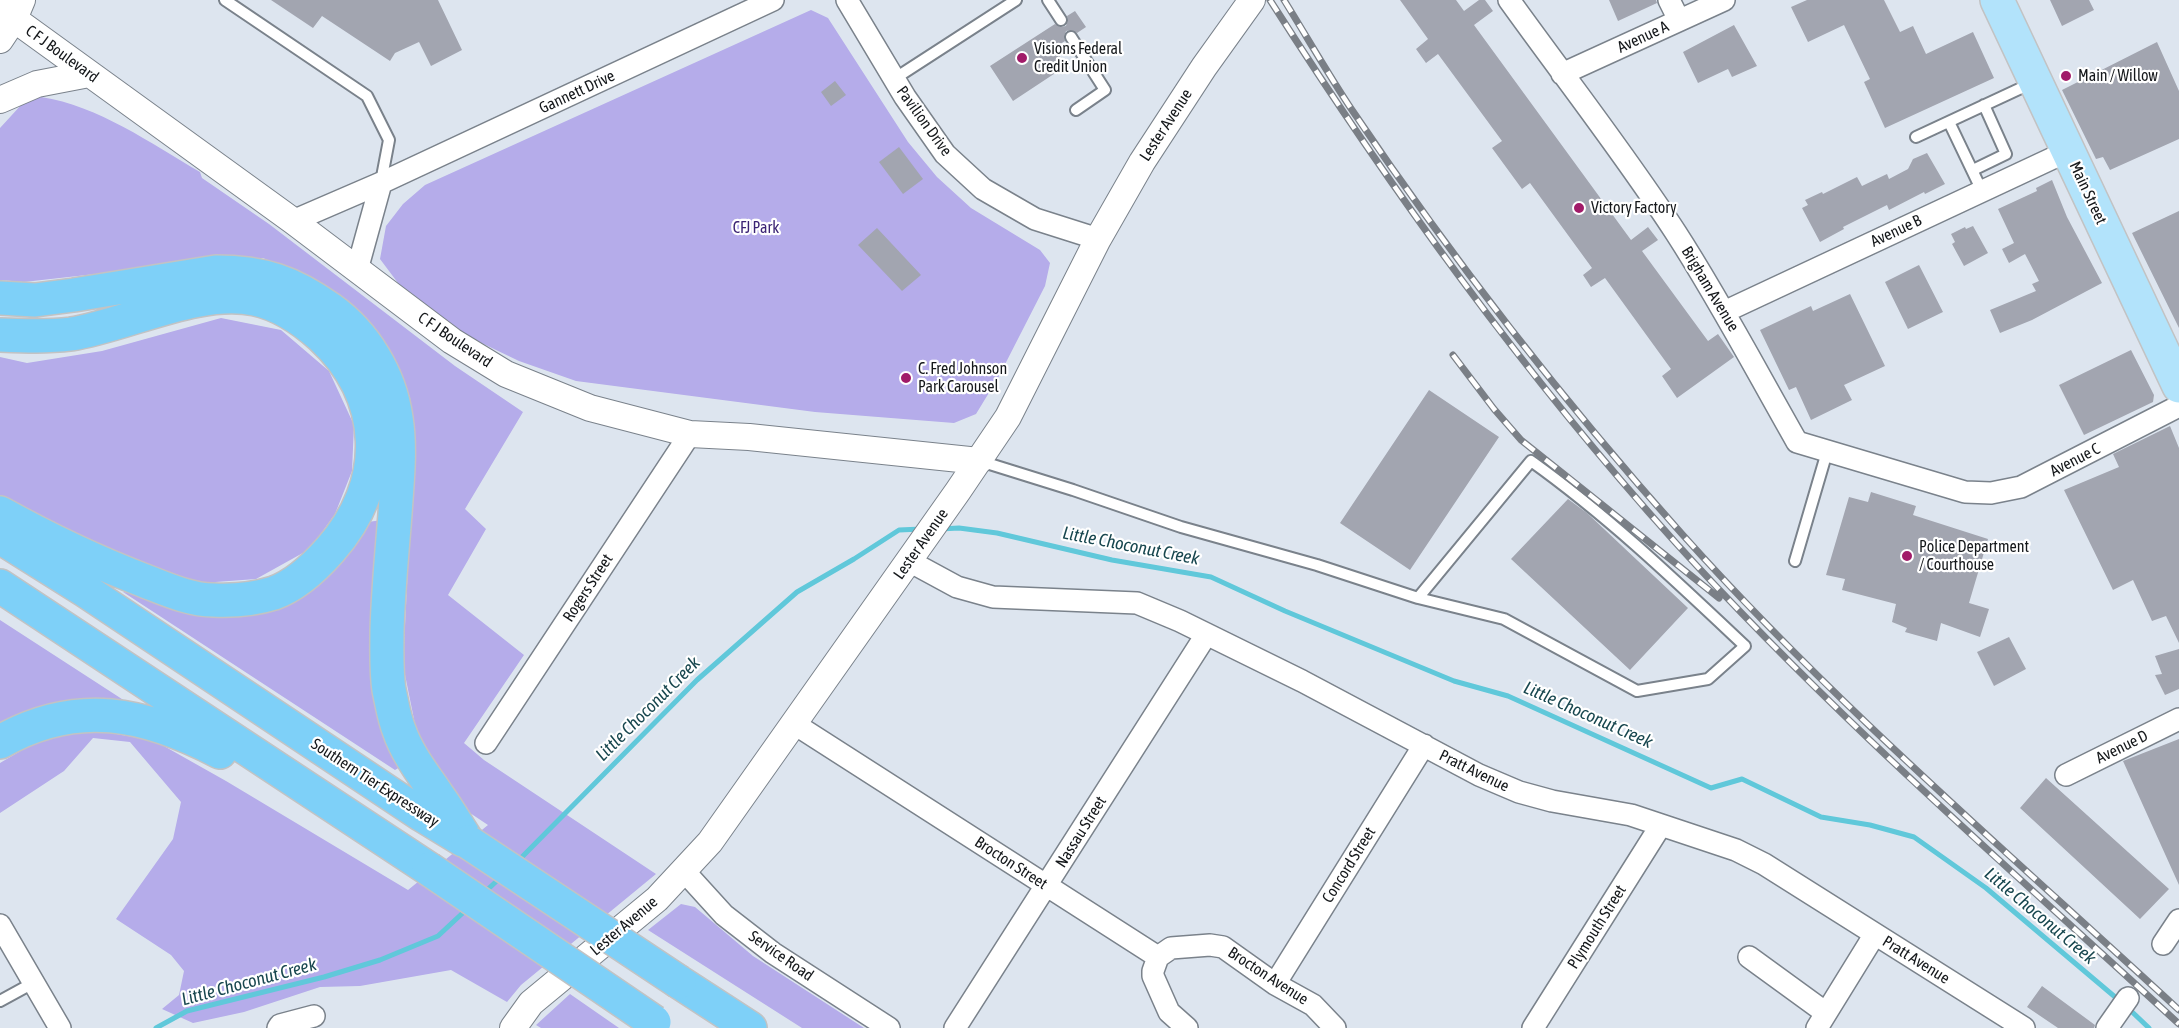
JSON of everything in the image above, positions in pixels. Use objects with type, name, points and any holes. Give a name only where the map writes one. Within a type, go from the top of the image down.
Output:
[{"type":"highway","points":[[0,298],[35,300],[74,296],[216,272],[238,272],[264,275],[285,282],[335,312],[359,335],[385,378],[396,416],[398,433],[397,488],[388,592],[389,689],[399,730],[412,758],[468,842]]},
{"type":"highway","points":[[0,335],[38,337],[72,334],[204,299],[256,299],[288,312],[312,328],[348,366],[363,395],[369,416],[373,462],[365,496],[354,518],[338,541],[297,582],[275,593],[252,598],[211,600],[175,592],[102,565],[0,513]]},
{"type":"highway","name":"Southern Tier Expressway","points":[[0,537],[86,591],[422,815],[468,842],[750,1028]]},
{"type":"highway","points":[[0,586],[429,869],[658,1025]]},
{"type":"highway","points":[[0,742],[20,730],[39,723],[84,714],[129,717],[167,727],[197,740],[378,836]]},
{"type":"main road","name":"Main Street","points":[[1997,0],[2179,386]]},
{"type":"street","name":"Gannett Drive","points":[[293,221],[381,183],[773,0]]},
{"type":"street","name":"Pavilion Drive","points":[[847,0],[894,79],[945,154],[983,189],[1035,219],[1098,239]]},
{"type":"street","name":"Lester Avenue","points":[[513,1028],[531,1003],[657,899],[710,842],[951,502],[1008,417],[1098,239],[1142,162],[1204,67],[1252,0]]},
{"type":"street","name":"Brigham Avenue","points":[[1509,0],[1676,233],[1725,312],[1797,442],[1965,492]]},
{"type":"street","points":[[1669,0],[1679,21]]},
{"type":"street","name":"Avenue A","points":[[1562,74],[1724,0]]},
{"type":"street","name":"C F J Boulevard","points":[[9,15],[293,221],[452,341],[506,374],[590,408],[690,434],[749,437],[979,461]]},
{"type":"street","points":[[0,100],[37,84],[89,74]]},
{"type":"street","name":"Avenue B","points":[[1725,312],[2068,151]]},
{"type":"street","points":[[357,270],[381,183]]},
{"type":"street","name":"Avenue C","points":[[1965,492],[1991,493],[2021,488],[2179,406]]},
{"type":"street","name":"Rogers Street","points":[[486,742],[690,434]]},
{"type":"street","name":"Pratt Avenue","points":[[912,556],[957,587],[993,597],[1137,603],[1302,681],[1479,775],[1519,792],[1552,801],[1631,815],[1736,850],[1764,864],[2024,1028]]},
{"type":"street","name":"Nassau Street","points":[[955,1028],[1206,635]]},
{"type":"street","name":"Avenue D","points":[[2066,775],[2179,720]]},
{"type":"street","name":"Brocton Street","points":[[794,723],[1158,957]]},
{"type":"street","name":"Concord Street","points":[[1275,984],[1424,745]]},
{"type":"street","name":"Plymouth Street","points":[[1533,1028],[1661,825]]},
{"type":"street","name":"Service Road","points":[[684,871],[724,915],[773,953],[889,1028]]},
{"type":"street","points":[[2163,944],[2179,920]]},
{"type":"street","points":[[0,925],[60,1028]]},
{"type":"street","points":[[1749,957],[1821,1024],[1875,934]]},
{"type":"street","name":"Brocton Avenue","points":[[1158,957],[1171,948],[1210,945],[1223,947],[1275,984],[1312,1005],[1335,1028]]},
{"type":"street","points":[[1158,957],[1153,976],[1169,1012],[1187,1028]]},
{"type":"street","points":[[2112,1022],[2128,998]]},
{"type":"street","points":[[278,1028],[280,1025],[314,1016]]},
{"type":"lane","points":[[225,0],[368,96],[388,140],[381,183]]},
{"type":"lane","points":[[894,79],[1016,0]]},
{"type":"lane","points":[[1048,0],[1061,20]]},
{"type":"lane","points":[[1071,37],[1105,90],[1076,111]]},
{"type":"lane","points":[[1916,137],[2036,82]]},
{"type":"lane","points":[[1973,170],[2006,154],[1984,105]]},
{"type":"lane","points":[[1949,122],[1982,191]]},
{"type":"lane","points":[[1795,561],[1827,452]]},
{"type":"lane","points":[[979,461],[1181,527],[1317,565],[1418,598],[1504,619],[1638,691],[1708,679],[1745,646],[1648,555],[1570,489],[1531,461],[1418,598]]},
{"type":"lane","points":[[0,1001],[33,983]]},
{"type":"green space","name":"CFJ Park","points":[[811,10],[828,18],[908,142],[937,177],[971,208],[1040,250],[1050,263],[1045,286],[998,378],[976,414],[954,423],[815,412],[576,381],[519,361],[469,337],[401,287],[380,259],[386,226],[403,204],[425,185]]},
{"type":"green space","points":[[41,97],[83,108],[104,117],[200,172],[202,178],[269,224],[455,366],[523,412],[465,509],[486,529],[448,595],[524,655],[464,743],[484,760],[656,874],[521,985],[507,1002],[451,970],[360,986],[320,987],[244,1012],[193,1023],[162,1009],[179,995],[184,971],[171,955],[116,919],[173,839],[181,802],[130,742],[93,738],[64,771],[0,813],[0,763],[46,736],[100,731],[155,741],[408,890],[488,825],[470,813],[447,784],[417,734],[403,665],[414,447],[410,397],[375,330],[318,282],[263,258],[212,261],[24,282],[0,280],[0,128],[22,104]]},
{"type":"green space","points":[[221,318],[281,330],[329,371],[354,425],[352,471],[335,514],[310,549],[256,579],[202,583],[135,561],[24,512],[0,497],[0,357],[27,363],[102,351]]},
{"type":"green space","points":[[382,520],[372,689],[382,727],[400,767],[395,770],[123,592],[133,593],[328,575],[357,544],[368,522]]},
{"type":"green space","points":[[0,620],[125,701],[123,707],[0,730]]},
{"type":"green space","points":[[681,904],[695,907],[753,956],[864,1028],[802,1028],[648,930]]},
{"type":"green space","points":[[570,994],[619,1028],[541,1028],[536,1025]]},
{"type":"building","points":[[271,0],[438,0],[462,50],[431,66],[419,42],[395,53],[390,61],[322,16],[313,28]]},
{"type":"building","name":"Victory Factory","points":[[1400,0],[1456,0],[1464,11],[1479,0],[1485,0],[1493,11],[1474,25],[1631,240],[1648,227],[1658,240],[1642,251],[1708,341],[1718,334],[1734,357],[1677,398],[1662,376],[1671,369],[1605,278],[1591,287],[1583,275],[1592,268],[1530,183],[1522,189],[1492,148],[1502,141],[1438,54],[1426,63],[1416,49],[1428,39]]},
{"type":"building","points":[[1609,0],[1656,0],[1657,3],[1618,21]]},
{"type":"building","points":[[1807,0],[1884,0],[1900,32],[1913,26],[1926,54],[1973,32],[1994,78],[1885,128],[1864,82],[1870,79],[1844,25],[1808,42],[1791,7]]},
{"type":"building","points":[[2050,0],[2089,0],[2094,10],[2062,26]]},
{"type":"building","points":[[1075,11],[1086,27],[1077,33],[1071,30],[1066,31],[1065,41],[1054,48],[1066,66],[1013,101],[990,66],[1055,24],[1061,27],[1066,26],[1067,16]]},
{"type":"building","points":[[1734,25],[1757,66],[1732,77],[1728,69],[1698,83],[1683,52]]},
{"type":"building","points":[[2157,42],[2179,91],[2179,139],[2110,170],[2103,157],[2096,159],[2062,90]]},
{"type":"building","points":[[835,81],[846,95],[831,106],[821,92]]},
{"type":"building","points":[[899,147],[923,179],[903,194],[879,162]]},
{"type":"building","points":[[1927,153],[1945,184],[1889,210],[1887,205],[1843,227],[1844,229],[1820,242],[1802,208],[1808,205],[1805,200],[1857,177],[1862,186],[1887,174],[1889,179],[1908,169],[1913,159]]},
{"type":"building","points":[[2052,180],[2067,217],[2102,283],[2032,320],[2000,333],[1990,310],[2036,291],[2032,284],[2039,281],[2025,254],[2009,263],[2002,249],[2014,243],[1998,209],[2037,191],[2036,188]]},
{"type":"building","points":[[2179,211],[2179,328],[2132,233]]},
{"type":"building","points":[[1973,226],[1988,253],[1964,266],[1952,244],[1955,242],[1951,234]]},
{"type":"building","points":[[877,228],[921,275],[902,291],[858,245]]},
{"type":"building","points":[[1919,265],[1943,312],[1908,329],[1885,282]]},
{"type":"building","points":[[1850,294],[1885,366],[1844,385],[1852,400],[1811,420],[1796,387],[1789,390],[1760,330],[1811,306],[1813,311]]},
{"type":"building","points":[[2131,350],[2154,395],[2153,402],[2084,435],[2059,385]]},
{"type":"building","points":[[1429,390],[1499,437],[1410,570],[1340,523]]},
{"type":"building","points":[[2170,426],[2179,448],[2179,643],[2166,616],[2152,621],[2133,580],[2113,590],[2064,490],[2119,467],[2113,454]]},
{"type":"building","name":"Police Department / Courthouse","points":[[1871,492],[1916,506],[1913,515],[1988,539],[1969,603],[1989,609],[1980,637],[1941,623],[1937,641],[1905,632],[1907,628],[1892,622],[1896,604],[1842,590],[1845,579],[1826,575],[1849,497],[1868,502]]},
{"type":"building","points":[[1568,499],[1587,513],[1688,608],[1630,670],[1511,559]]},
{"type":"building","points":[[2009,637],[2026,669],[1994,686],[1977,652]]},
{"type":"building","points":[[2179,649],[2179,689],[2165,695],[2155,675],[2162,674],[2155,656]]},
{"type":"building","points":[[2179,739],[2179,885],[2123,761]]},
{"type":"building","points":[[2046,778],[2169,889],[2140,919],[2020,808]]},
{"type":"building","points":[[2042,986],[2095,1025],[2094,1028],[2058,1028],[2027,1007]]},
{"type":"waterway","name":"Little Choconut Creek","points":[[940,529],[959,528],[997,533],[1112,560],[1211,577],[1285,611],[1454,681],[1508,696],[1711,788],[1742,779],[1821,817],[1870,825],[1914,837],[1986,888],[2121,1002]]},
{"type":"waterway","name":"Little Choconut Creek","points":[[518,861],[697,680],[797,592],[899,530],[922,529]]},
{"type":"waterway","name":"Little Choconut Creek","points":[[485,892],[502,876]]},
{"type":"waterway","name":"Little Choconut Creek","points":[[156,1028],[187,1011],[324,977],[380,960],[438,936],[467,909]]},
{"type":"waterway","name":"Little Choconut Creek","points":[[2128,1008],[2149,1028]]},
{"type":"railway","points":[[1270,0],[1363,142],[1461,279],[1565,413],[1675,542],[1734,606],[1858,729],[2179,1024]]},
{"type":"railway","points":[[1284,0],[1352,110],[1469,274],[1594,432],[1682,534],[1740,597],[1862,719],[2179,1010]]},
{"type":"railway","points":[[1453,355],[1521,440],[1719,598]]},
{"type":"place","name":"Visions Federal Credit Union","points":[[1022,58]]},
{"type":"place","name":"Main / Willow","points":[[2066,76]]},
{"type":"place","name":"Victory Factory","points":[[1579,208]]},
{"type":"place","name":"C. Fred Johnson Park Carousel","points":[[906,378]]},
{"type":"place","name":"Police Department / Courthouse","points":[[1907,556]]}]
